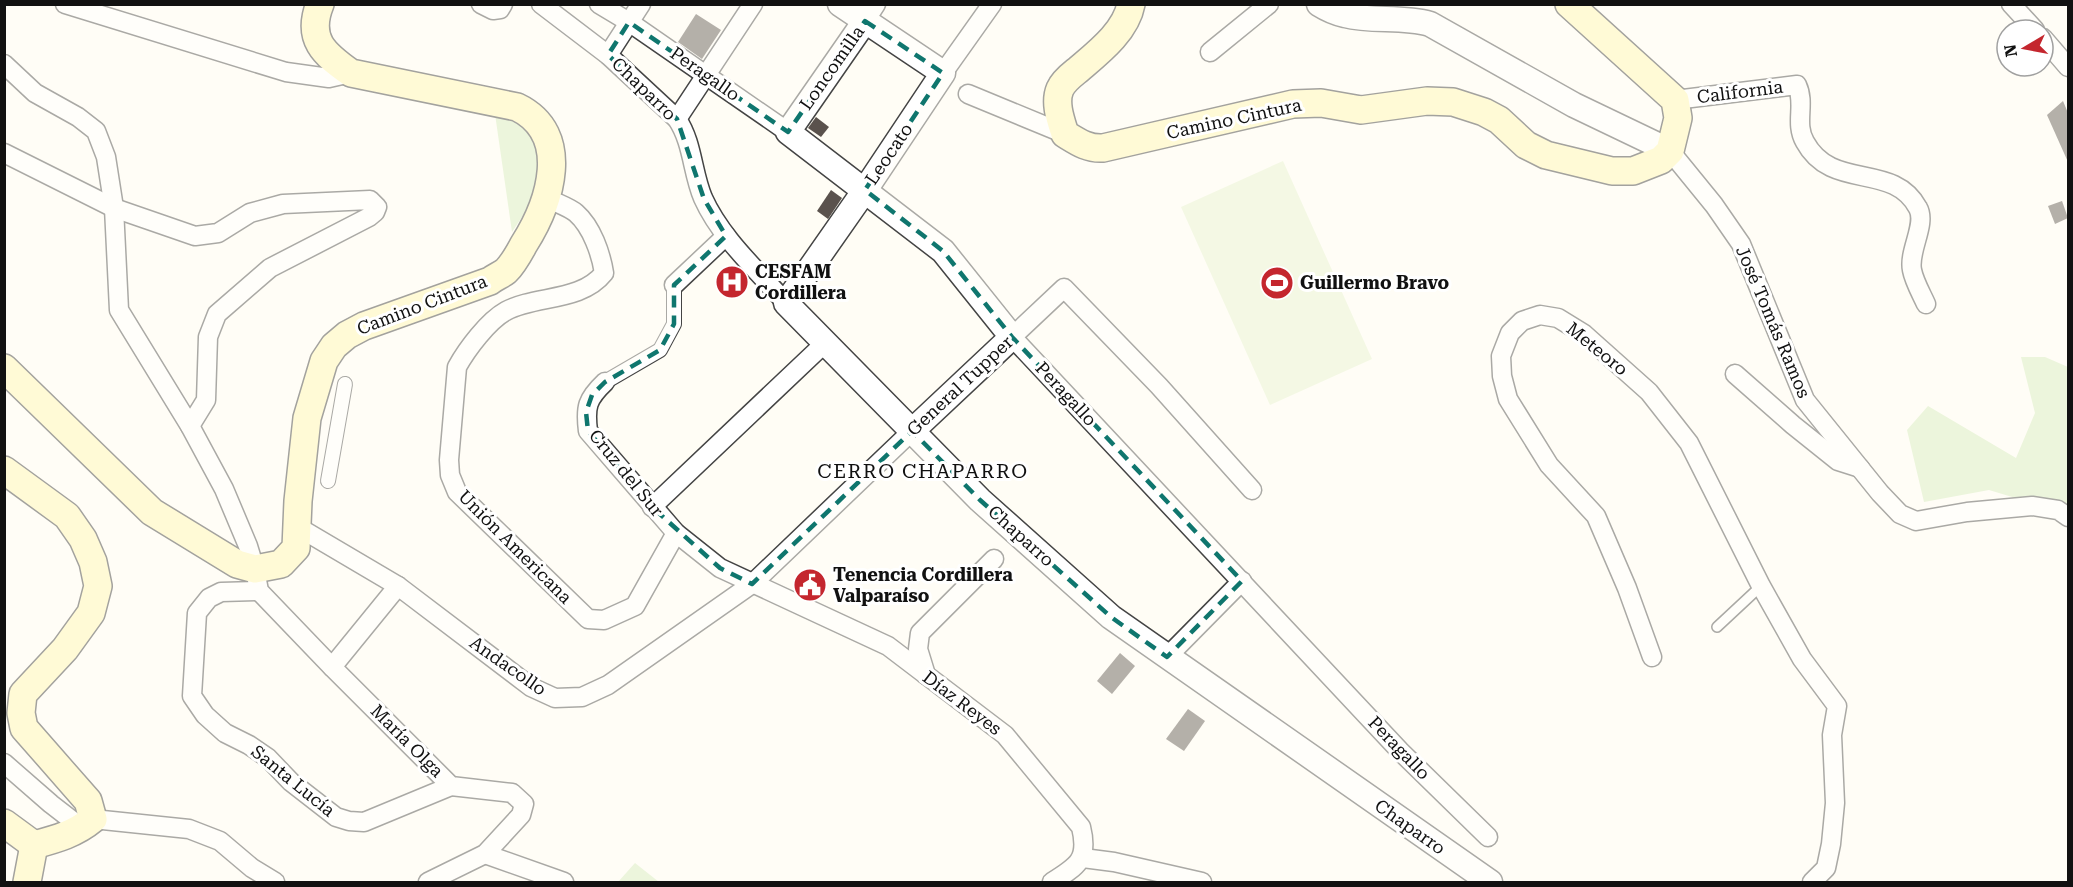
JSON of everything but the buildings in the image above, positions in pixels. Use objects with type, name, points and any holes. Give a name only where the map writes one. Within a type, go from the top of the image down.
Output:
[{"type":"main road","name":"Camino Cintura","points":[[257,580],[280,564],[296,548],[298,501],[307,418],[324,361],[334,346],[346,335],[364,326],[490,280],[505,272],[534,228],[547,198],[551,160],[549,142],[542,127],[531,114],[517,107],[351,73],[332,60],[319,45],[314,29],[315,15],[320,4]]},
{"type":"main road","points":[[1065,134],[1058,106],[1060,88],[1067,79],[1104,48],[1123,25],[1130,13],[1131,4]]},
{"type":"main road","points":[[1569,4],[1675,100],[1678,118],[1670,151]]},
{"type":"main road","name":"Camino Cintura","points":[[1065,134],[1083,145],[1103,148],[1293,104],[1321,103],[1361,110],[1439,100],[1467,105],[1484,112],[1499,120],[1526,146],[1546,155],[1612,171],[1633,171],[1646,167],[1661,160],[1670,151]]},
{"type":"main road","points":[[4,368],[152,512],[237,564],[257,580]]},
{"type":"main road","points":[[4,470],[67,516],[83,539],[93,562],[98,586],[91,613],[65,649],[23,694],[21,713],[24,728],[88,801],[88,823],[67,836],[34,844],[4,823]]},
{"type":"main road","points":[[27,882],[34,844]]},
{"type":"street","points":[[64,4],[78,10],[107,10],[286,72],[329,78],[351,73]]},
{"type":"street","points":[[480,4],[493,10],[500,9],[503,4]]},
{"type":"street","name":"Chaparro","points":[[541,4],[608,55],[677,119],[684,130],[694,171],[704,199],[726,236],[786,303],[980,500],[1111,617],[1490,882]]},
{"type":"street","name":"Peragallo","points":[[600,4],[630,22],[788,132],[942,251],[1012,337],[1400,751],[1488,837]]},
{"type":"street","points":[[608,55],[641,4]]},
{"type":"street","points":[[677,119],[753,4]]},
{"type":"street","points":[[840,4],[871,13],[943,73]]},
{"type":"street","name":"Leocato","points":[[786,303],[992,4]]},
{"type":"street","points":[[1210,52],[1269,4]]},
{"type":"street","name":"José Tomás Ramos","points":[[1319,4],[1345,15],[1361,18],[1404,19],[1430,24],[1575,105],[1670,151],[1714,204],[1741,244],[1805,400],[1900,514],[1916,521],[1967,512],[2032,506],[2058,510],[2068,517]]},
{"type":"street","points":[[2011,4],[2024,18]]},
{"type":"street","name":"Loncomilla","points":[[788,132],[871,13]]},
{"type":"street","points":[[2055,52],[2068,67]]},
{"type":"street","points":[[4,64],[34,93],[78,117],[96,131],[106,157],[114,208],[119,309],[190,426],[224,489],[257,580]]},
{"type":"street","name":"California","points":[[1675,100],[1797,85],[1802,100],[1799,126],[1805,142],[1816,157],[1827,166],[1840,172],[1887,181],[1896,185],[1904,190],[1919,209],[1921,216],[1912,254],[1912,270],[1926,304]]},
{"type":"street","points":[[968,94],[1065,134]]},
{"type":"street","points":[[4,153],[114,208],[195,236],[219,233],[250,213],[283,204],[370,200],[377,207],[369,217],[270,268],[217,314],[208,337],[206,400],[190,426]]},
{"type":"street","name":"Unión Americana","points":[[547,198],[576,214],[582,221],[601,256],[604,273],[596,283],[581,290],[507,311],[493,320],[463,356],[457,368],[449,460],[450,475],[457,492],[588,619],[604,620],[635,606],[676,533]]},
{"type":"street","name":"Cruz del Sur","points":[[726,236],[674,285],[674,324],[660,350],[605,382],[592,395],[586,412],[588,431],[676,533],[720,568],[752,584]]},
{"type":"street","name":"General Tupper","points":[[752,584],[1064,288],[1159,386],[1252,490]]},
{"type":"street","name":"Meteoro","points":[[1652,657],[1627,588],[1596,516],[1549,465],[1508,399],[1502,376],[1501,356],[1510,333],[1522,321],[1540,315],[1558,318],[1584,334],[1649,392],[1689,443],[1761,586],[1802,658],[1837,706],[1832,735],[1835,803],[1832,844],[1826,868],[1812,882]]},
{"type":"street","points":[[652,507],[825,343]]},
{"type":"street","points":[[1735,374],[1838,461],[1860,468]]},
{"type":"street","points":[[328,481],[345,384]]},
{"type":"street","name":"Andacollo","points":[[298,528],[398,586],[531,687],[555,698],[582,697],[608,685],[752,584]]},
{"type":"street","points":[[926,675],[918,649],[920,633],[994,559]]},
{"type":"street","name":"María Olga","points":[[257,580],[332,667],[451,786],[512,793],[524,804],[521,815],[485,854],[428,882]]},
{"type":"street","name":"Santa Lucía","points":[[257,580],[209,598],[197,613],[192,696],[205,715],[225,733],[268,758],[291,782],[336,817],[349,821],[364,822],[451,786]]},
{"type":"street","points":[[1167,657],[1242,581]]},
{"type":"street","name":"Díaz Reyes","points":[[752,584],[888,646],[1005,735],[1081,827],[1085,843],[1083,858]]},
{"type":"street","points":[[332,667],[398,586]]},
{"type":"street","points":[[4,763],[51,804],[88,823],[189,829],[220,842],[252,868],[275,882]]},
{"type":"street","points":[[485,854],[564,882]]},
{"type":"street","points":[[1052,882],[1083,858],[1114,862],[1202,882]]},
{"type":"lane","points":[[1717,627],[1761,586]]},
{"type":"highlighted area","points":[[865,21],[943,73],[865,190],[943,251],[1012,337],[1242,581],[1167,657],[1111,617],[980,500],[912,431],[752,584],[720,568],[652,507],[588,431],[586,412],[592,395],[605,382],[660,350],[674,324],[674,285],[726,236],[704,199],[677,119],[608,55],[629,22],[788,132]]},
{"type":"green space","points":[[495,114],[525,118],[541,147],[544,184],[512,232]]},
{"type":"green space","name":"Guillermo Bravo","points":[[1283,161],[1372,359],[1270,405],[1181,207]]},
{"type":"green space","points":[[2021,357],[2045,357],[2068,367],[2068,505],[2032,503],[1989,490],[1924,502],[1907,430],[1928,406],[2016,458],[2035,413]]},
{"type":"green space","points":[[635,863],[659,882],[618,882]]},
{"type":"place","name":"CESFAM Cordillera","points":[[732,282]]},
{"type":"place","name":"Guillermo Bravo","points":[[1277,283]]},
{"type":"place","name":"Tenencia Cordillera Valparaíso","points":[[810,585]]},
{"type":"district","name":"CERRO CHAPARRO","points":[[923,471]]}]
